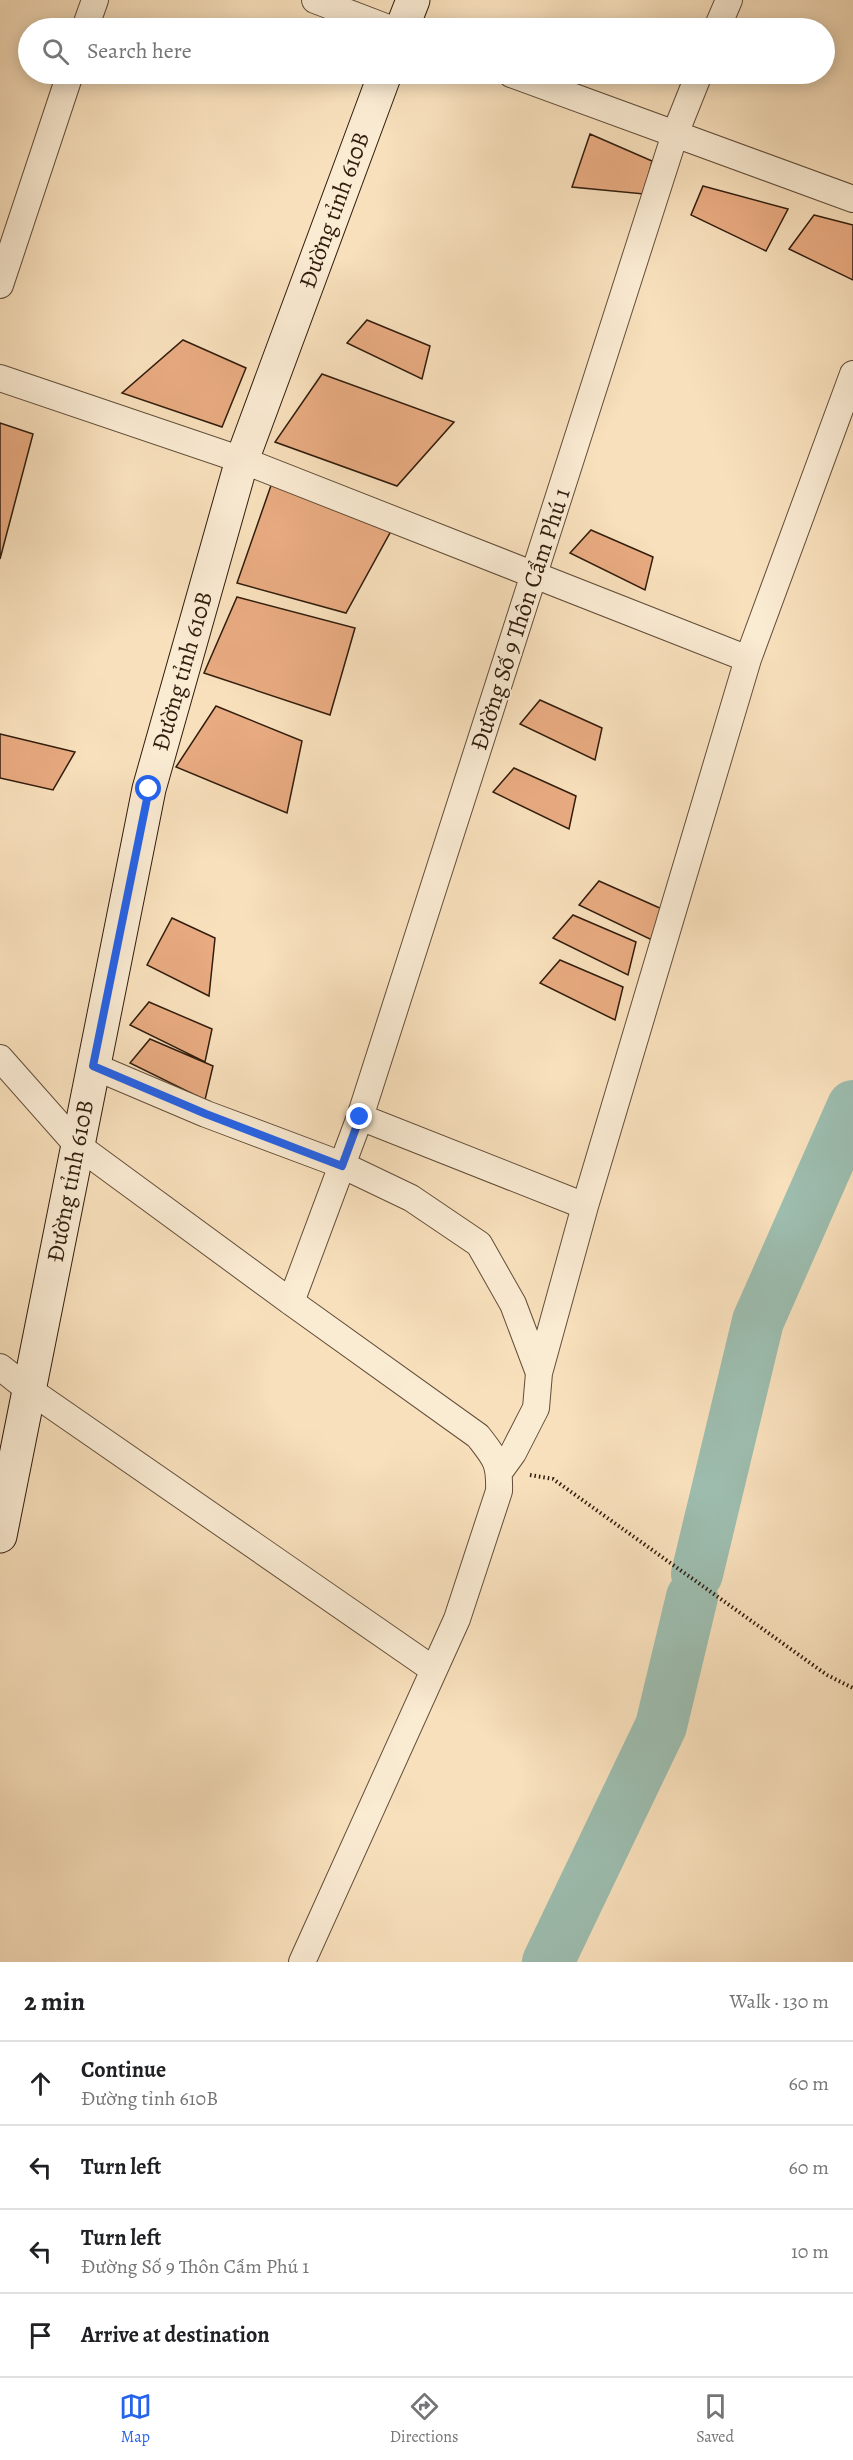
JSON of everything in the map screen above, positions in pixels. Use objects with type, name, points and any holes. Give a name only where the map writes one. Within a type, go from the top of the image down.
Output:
[{"type":"main road","points":[[406,18],[413,0]]},
{"type":"main road","name":"Đường tỉnh 610B","points":[[0,1536],[3,1500],[28,1389],[149,789],[242,460],[381,84]]},
{"type":"street","points":[[89,18],[95,0]]},
{"type":"street","points":[[315,0],[362,18]]},
{"type":"street","points":[[721,18],[729,0]]},
{"type":"street","points":[[0,285],[67,84]]},
{"type":"street","points":[[538,84],[853,199]]},
{"type":"street","name":"Đường Số 9 Thôn Cẩm Phú 1","points":[[291,1302],[360,1117],[675,134],[695,84]]},
{"type":"street","points":[[500,1471],[513,1453],[536,1408],[539,1372],[585,1206],[748,659],[853,374]]},
{"type":"street","points":[[0,378],[242,460],[748,659]]},
{"type":"street","points":[[0,1058],[77,1145],[478,1436],[494,1456],[500,1471],[499,1491],[460,1609],[302,1962]]},
{"type":"street","points":[[93,1066],[206,1114],[342,1166],[411,1198],[479,1244],[513,1304],[539,1372]]},
{"type":"street","points":[[360,1117],[585,1206]]},
{"type":"street","points":[[0,1367],[28,1389],[434,1670]]},
{"type":"path","points":[[500,1471],[553,1479],[827,1675],[853,1688]]},
{"type":"building","points":[[590,134],[652,161],[644,194],[572,187]]},
{"type":"building","points":[[703,186],[788,209],[766,251],[691,215]]},
{"type":"building","points":[[814,215],[853,225],[853,280],[789,249]]},
{"type":"building","points":[[367,320],[430,346],[422,379],[347,343]]},
{"type":"building","points":[[183,340],[246,368],[222,427],[122,393]]},
{"type":"building","points":[[322,374],[454,422],[397,486],[275,442]]},
{"type":"building","points":[[0,423],[33,434],[0,559]]},
{"type":"building","points":[[275,474],[391,531],[346,613],[237,583]]},
{"type":"building","points":[[591,530],[653,557],[645,590],[570,553]]},
{"type":"building","points":[[237,597],[355,628],[330,715],[204,673]]},
{"type":"building","points":[[540,700],[602,728],[595,760],[520,724]]},
{"type":"building","points":[[216,706],[302,741],[287,813],[176,767]]},
{"type":"building","points":[[0,734],[75,752],[53,790],[0,778]]},
{"type":"building","points":[[514,768],[576,796],[569,829],[493,792]]},
{"type":"building","points":[[599,881],[662,909],[654,941],[579,905]]},
{"type":"building","points":[[573,915],[636,942],[628,975],[553,938]]},
{"type":"building","points":[[172,918],[215,938],[209,996],[147,965]]},
{"type":"building","points":[[560,960],[623,987],[615,1020],[540,983]]},
{"type":"building","points":[[149,1002],[212,1029],[205,1062],[130,1025]]},
{"type":"building","points":[[150,1039],[213,1066],[205,1100],[130,1063]]},
{"type":"waterway","points":[[697,1574],[758,1321],[853,1106]]},
{"type":"waterway","points":[[548,1962],[661,1726],[692,1597]]},
{"type":"route","points":[[149,789],[93,1066],[206,1114],[342,1166],[360,1117]]}]
